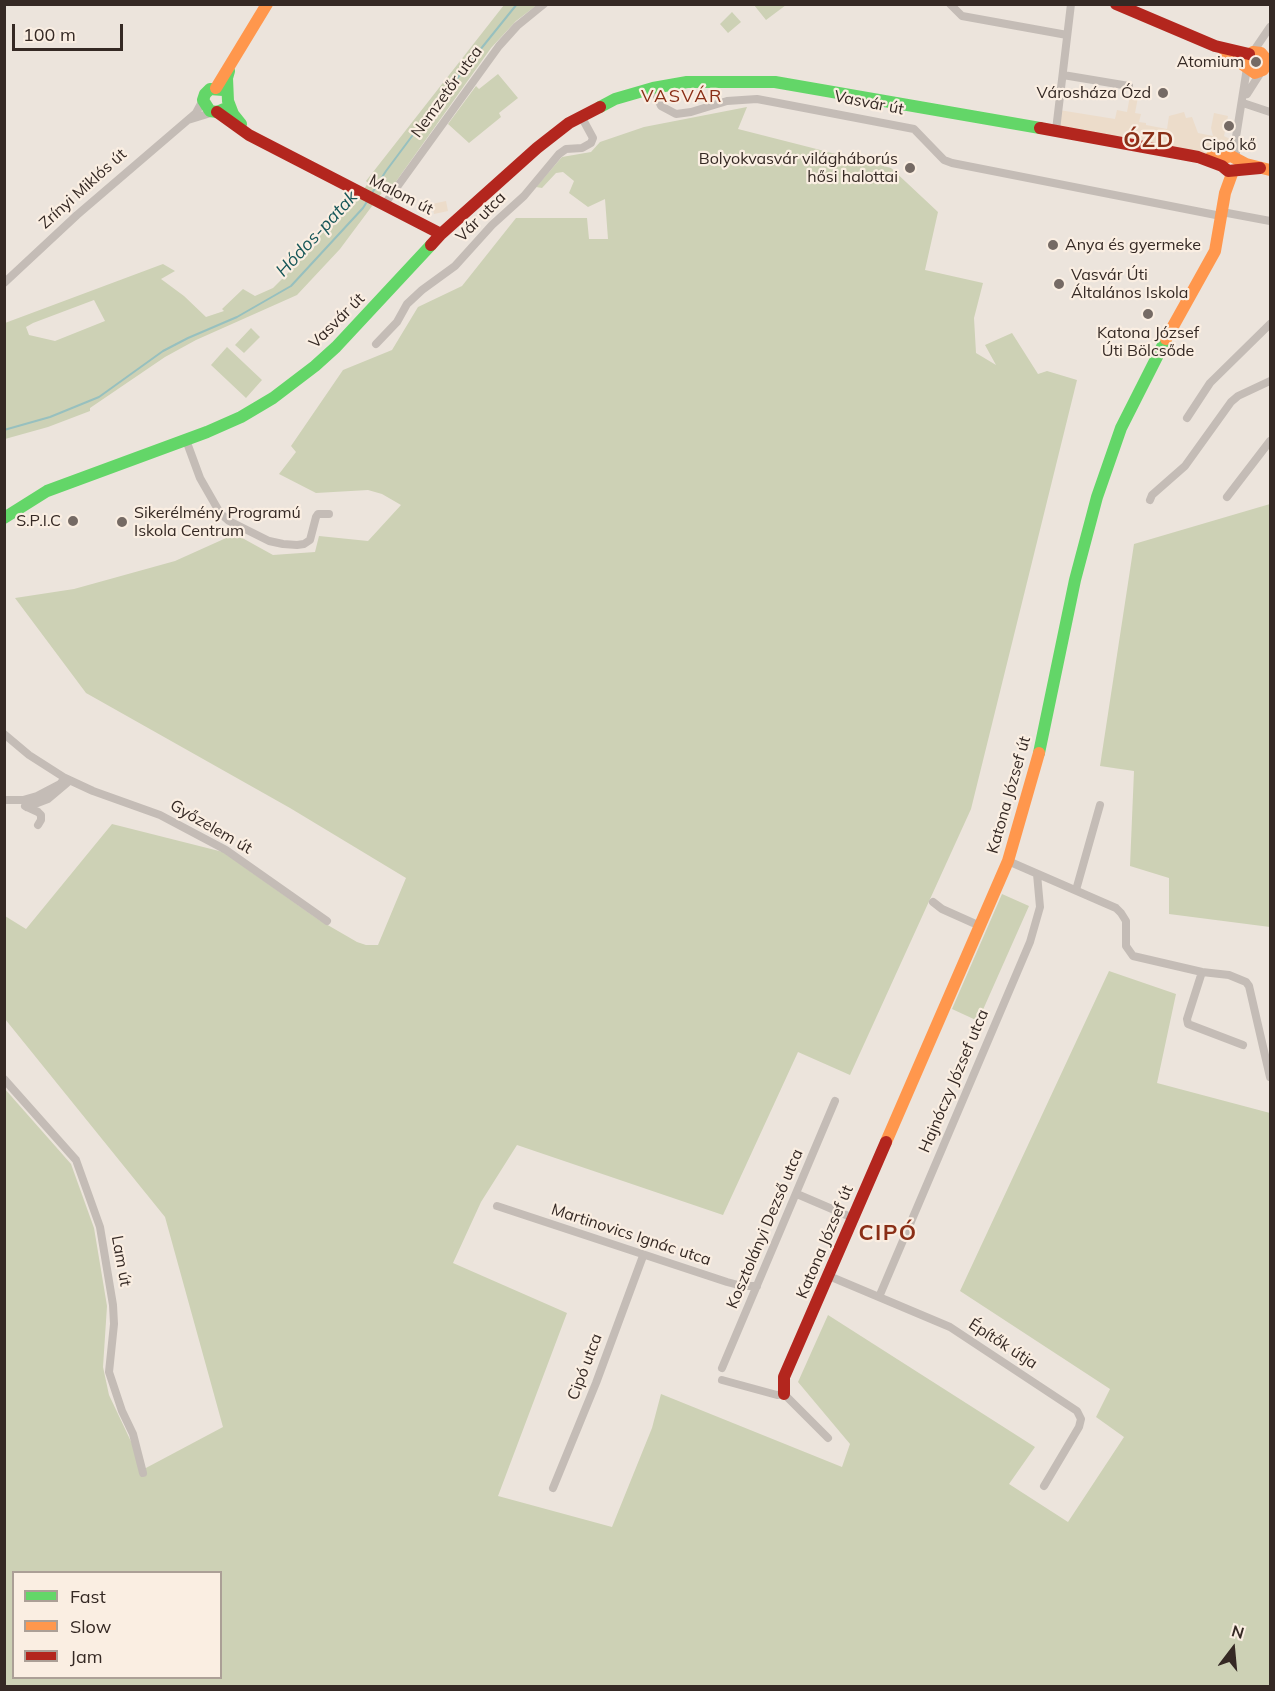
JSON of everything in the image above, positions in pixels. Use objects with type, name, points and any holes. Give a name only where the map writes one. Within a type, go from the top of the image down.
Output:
[{"type":"street","points":[[216,88],[267,4]]},
{"type":"street","name":"Nemzetőr utca","points":[[381,204],[499,46],[517,26],[544,4]]},
{"type":"street","points":[[950,4],[958,8],[962,16],[1067,35]]},
{"type":"street","points":[[1116,5],[1259,63]]},
{"type":"street","points":[[1056,130],[1071,7]]},
{"type":"street","points":[[1243,103],[1270,27]]},
{"type":"street","points":[[228,98],[223,90],[216,88],[207,91],[203,100],[206,108],[215,112],[225,109],[228,98],[227,78],[232,61]]},
{"type":"street","points":[[1230,163],[1243,103],[1259,63]]},
{"type":"street","points":[[1063,75],[1129,86]]},
{"type":"street","name":"Vasvár út","points":[[4,518],[56,487],[186,440],[241,417],[288,388],[342,340],[441,234],[537,148],[581,116],[615,99],[652,88],[687,82],[775,82],[1056,130],[1265,169]]},
{"type":"street","name":"Vasvár út","points":[[652,88],[661,106],[676,114],[727,101],[757,99],[774,102],[914,129],[942,158],[952,163],[1221,214],[1242,211],[1270,221]]},
{"type":"street","name":"Malom út","points":[[228,98],[233,114],[249,135]]},
{"type":"street","name":"Zrínyi Miklós út","points":[[4,283],[77,215],[199,109],[203,100]]},
{"type":"street","points":[[1243,103],[1270,112]]},
{"type":"street","name":"Malom út","points":[[215,112],[249,135],[441,234]]},
{"type":"street","name":"Zrínyi Miklós út","points":[[185,121],[215,112]]},
{"type":"street","name":"Vár utca","points":[[376,344],[397,322],[407,304],[455,266],[492,225],[524,196],[560,154],[567,149],[582,148],[591,143],[593,138],[581,116]]},
{"type":"street","name":"Katona József út","points":[[784,1394],[784,1377],[1008,861],[1035,771],[1075,580],[1097,497],[1121,428],[1215,250],[1230,163]]},
{"type":"street","points":[[420,223],[427,233],[428,240],[421,256]]},
{"type":"street","points":[[1187,418],[1210,383],[1270,324]]},
{"type":"street","points":[[1150,500],[1152,495],[1185,466],[1231,402],[1238,396],[1270,381]]},
{"type":"street","points":[[186,440],[200,478],[220,513],[229,521],[276,543],[304,544],[310,540],[316,516],[328,514]]},
{"type":"street","points":[[1227,497],[1270,441]]},
{"type":"street","name":"Győzelem út","points":[[4,734],[29,755],[67,779],[180,824],[226,850],[327,921]]},
{"type":"street","points":[[4,800],[23,800],[37,796],[67,779]]},
{"type":"street","points":[[27,807],[48,799],[66,785],[67,779]]},
{"type":"street","points":[[1076,890],[1100,805]]},
{"type":"street","points":[[16,806],[27,807],[38,812],[41,815],[38,825]]},
{"type":"street","points":[[1008,861],[1109,904],[1121,913],[1126,921],[1126,946],[1133,956],[1244,980],[1248,984],[1270,1077]]},
{"type":"street","name":"Hajnóczy József utca","points":[[879,1297],[1030,942],[1040,907],[1037,874]]},
{"type":"street","points":[[933,902],[942,909],[980,926]]},
{"type":"street","points":[[1202,972],[1187,1019],[1188,1024],[1243,1045]]},
{"type":"street","name":"Lam út","points":[[4,1079],[76,1160],[100,1227],[114,1314],[109,1372],[122,1411],[133,1434],[142,1473]]},
{"type":"street","name":"Kosztolányi Dezső utca","points":[[722,1368],[835,1101]]},
{"type":"street","points":[[797,1194],[853,1218]]},
{"type":"street","name":"Martinovics Ignác utca","points":[[497,1206],[727,1282],[742,1286],[757,1286]]},
{"type":"street","name":"Cipó utca","points":[[553,1488],[596,1383],[643,1256]]},
{"type":"street","name":"Építők útja","points":[[829,1276],[950,1327],[1080,1414],[1079,1427],[1044,1486]]},
{"type":"street","points":[[722,1380],[777,1395],[784,1394],[828,1438]]},
{"type":"green space","points":[[504,5],[537,5],[516,21],[491,48],[390,190],[384,190],[340,249],[297,295],[196,340],[165,357],[90,408],[90,411],[48,427],[5,439],[5,323],[163,264],[175,271],[161,279],[184,296],[206,317],[224,311],[222,309],[243,289],[255,296],[273,288],[315,246],[309,241],[353,198],[357,200],[368,183],[366,181]],"holes":[[[94,300],[105,321],[55,341],[29,335],[26,327]]]},
{"type":"green space","points":[[754,5],[786,5],[766,20]]},
{"type":"green space","points":[[732,12],[741,22],[728,33],[720,24]]},
{"type":"green space","points":[[498,74],[518,98],[499,113],[501,117],[469,143],[448,124],[476,86],[479,89]]},
{"type":"green space","points":[[747,107],[738,129],[891,168],[938,212],[925,270],[983,283],[974,318],[976,353],[996,365],[985,345],[1012,333],[1038,374],[1047,371],[1077,380],[971,809],[850,1075],[798,1052],[723,1215],[517,1145],[481,1202],[453,1263],[567,1313],[498,1496],[612,1527],[652,1428],[661,1394],[842,1467],[850,1444],[798,1382],[828,1315],[1035,1447],[1009,1484],[1068,1522],[1124,1437],[1096,1417],[1110,1389],[960,1291],[1109,971],[1176,994],[1157,1083],[1270,1113],[1270,1686],[5,1686],[4,1088],[71,1164],[94,1228],[107,1306],[103,1367],[109,1395],[144,1469],[223,1427],[165,1217],[5,1019],[5,916],[26,929],[112,824],[223,852],[319,920],[366,945],[378,945],[406,878],[290,808],[86,693],[15,598],[74,589],[175,561],[235,534],[273,555],[315,552],[319,536],[368,541],[401,505],[382,494],[368,490],[316,493],[279,474],[296,452],[291,446],[343,370],[392,350],[418,307],[462,286],[516,218],[587,218],[589,239],[608,239],[605,199],[588,207],[569,193],[574,181],[563,172],[556,173],[542,188],[536,187],[562,157],[591,152],[600,142],[644,127]]},
{"type":"green space","points":[[251,328],[260,337],[244,353],[235,345]]},
{"type":"green space","points":[[227,347],[262,380],[246,398],[211,365]]},
{"type":"green space","points":[[1270,504],[1270,927],[1169,914],[1169,878],[1130,866],[1134,771],[1100,766],[1134,544]]},
{"type":"green space","points":[[1002,894],[1029,906],[978,1021],[952,1009]]},
{"type":"shaded area","points":[[1130,96],[1138,97],[1135,113],[1141,114],[1139,122],[1146,123],[1146,125],[1167,129],[1169,116],[1184,112],[1186,118],[1192,117],[1198,133],[1213,136],[1211,128],[1214,113],[1228,116],[1224,136],[1234,141],[1226,157],[1056,130],[1059,110],[1115,119],[1117,110],[1127,112]]},
{"type":"shaded area","points":[[446,201],[448,211],[434,214],[432,204]]},
{"type":"waterway","name":"Hódos-patak","points":[[372,193],[430,112],[517,4]]},
{"type":"waterway","name":"Hódos-patak","points":[[4,430],[50,417],[99,397],[163,351],[237,317],[291,286],[368,200]]},
{"type":"traffic: fast","points":[[229,71],[228,101],[233,114],[241,124]]},
{"type":"traffic: fast","points":[[600,107],[615,99],[653,88],[687,82],[775,82],[1040,128]]},
{"type":"traffic: fast","points":[[223,90],[210,89],[203,100],[210,111],[217,112],[224,109]]},
{"type":"traffic: fast","points":[[4,518],[47,491],[207,432],[241,417],[273,398],[336,347],[431,245]]},
{"type":"traffic: fast","points":[[1039,753],[1075,580],[1097,497],[1121,428],[1166,339]]},
{"type":"traffic: slow","points":[[216,88],[267,4]]},
{"type":"traffic: slow","points":[[1225,52],[1255,73],[1263,70],[1266,59],[1261,53],[1253,52],[1247,56],[1246,65]]},
{"type":"traffic: slow","points":[[1211,157],[1231,156],[1246,164],[1270,170]]},
{"type":"traffic: slow","points":[[1166,339],[1215,251],[1225,193],[1233,171]]},
{"type":"traffic: slow","points":[[886,1142],[1008,861],[1039,753]]},
{"type":"traffic: jam","points":[[1116,4],[1215,46],[1249,54]]},
{"type":"traffic: jam","points":[[441,234],[537,148],[569,123],[600,107]]},
{"type":"traffic: jam","points":[[217,112],[249,135],[441,234],[431,245]]},
{"type":"traffic: jam","points":[[1040,128],[1198,157],[1222,166],[1228,171],[1260,168]]},
{"type":"traffic: jam","points":[[784,1394],[784,1377],[886,1142]]},
{"type":"place","name":"Atomium","points":[[1256,62]]},
{"type":"place","name":"Városháza Ózd","points":[[1163,93]]},
{"type":"place","name":"Cipó kő","points":[[1229,126]]},
{"type":"place","name":"Bolyokvasvár világháborús hősi halottai","points":[[910,168]]},
{"type":"place","name":"Anya és gyermeke","points":[[1053,245]]},
{"type":"place","name":"Vasvár Úti Általános Iskola","points":[[1059,284]]},
{"type":"place","name":"Katona József Úti Bölcsőde","points":[[1148,314]]},
{"type":"place","name":"S.P.I.C","points":[[73,521]]},
{"type":"place","name":"Sikerélmény Programú Iskola Centrum","points":[[122,522]]},
{"type":"district","name":"VASVÁR","points":[[682,97]]},
{"type":"district","name":"ÓZD","points":[[1149,140]]},
{"type":"district","name":"CIPÓ","points":[[888,1233]]}]
